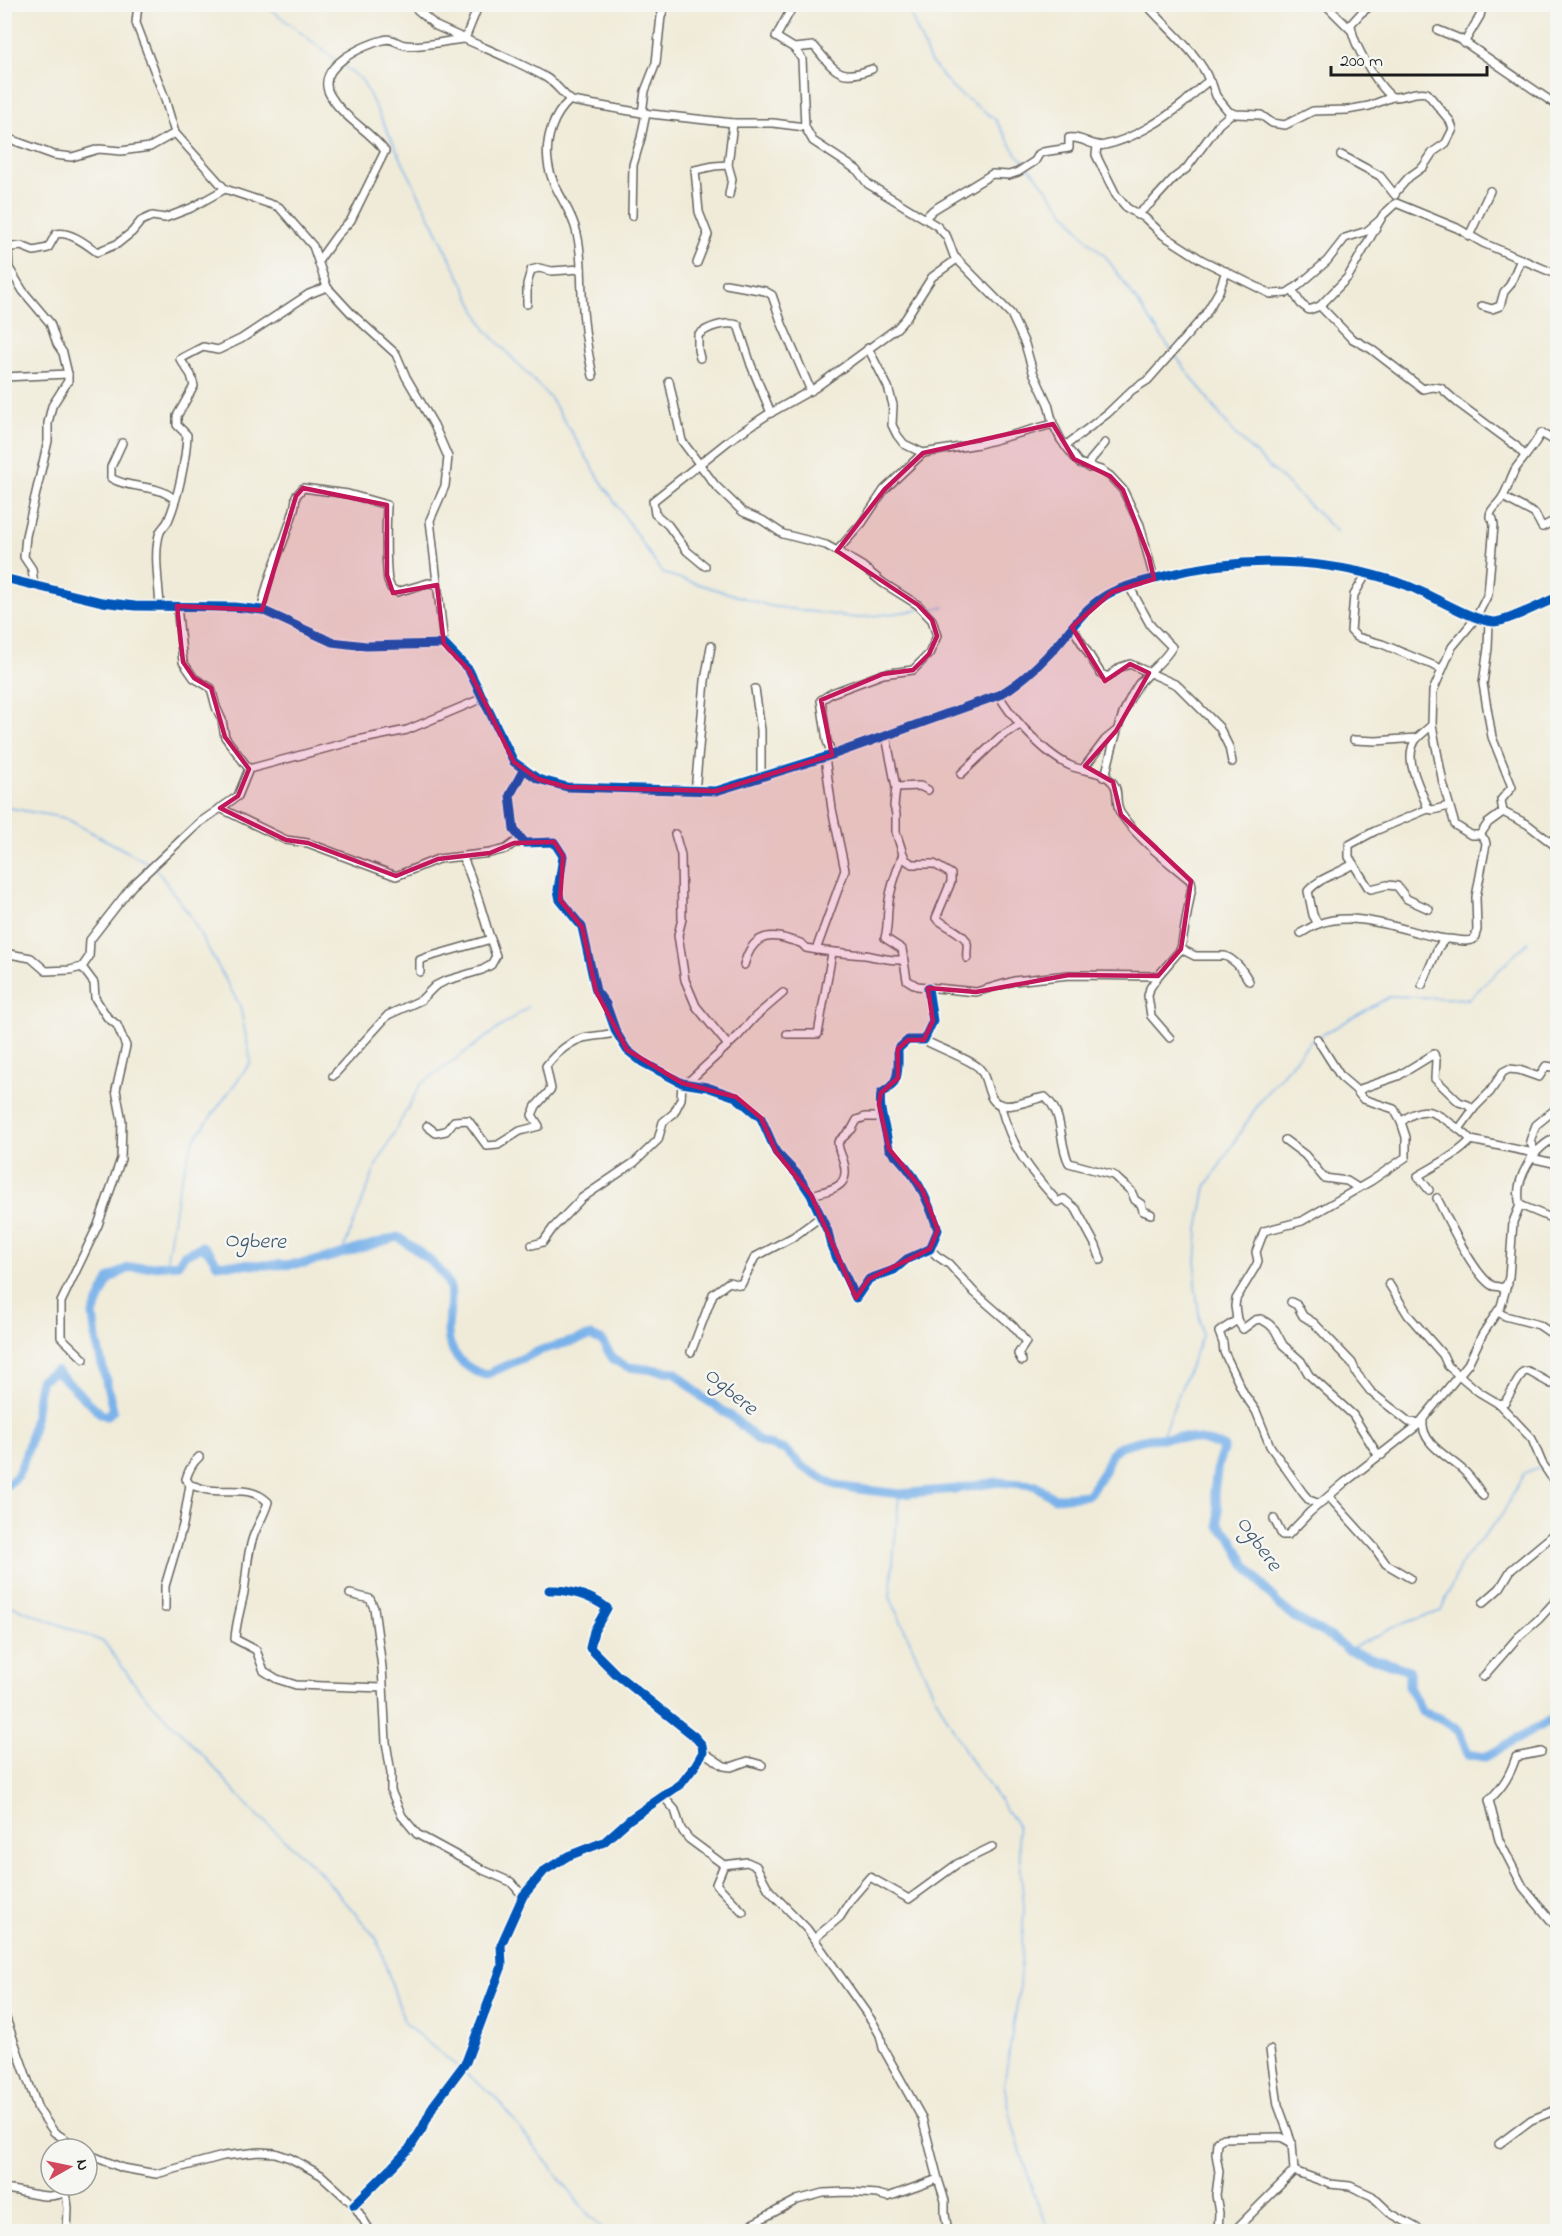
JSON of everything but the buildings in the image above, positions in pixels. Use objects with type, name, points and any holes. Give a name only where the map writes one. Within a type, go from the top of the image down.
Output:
[{"type":"street","points":[[133,4],[136,24],[176,133],[225,189],[279,207],[313,246],[327,287],[351,313],[396,354],[406,377],[434,425],[448,457],[445,486],[430,520],[444,644],[469,670],[514,762],[538,779],[567,787],[716,791],[829,756],[999,696],[1012,688],[1048,655],[1095,603],[1112,592],[1191,569],[1241,562],[1316,564],[1367,573],[1407,586],[1476,618],[1496,622],[1557,597]]},
{"type":"street","points":[[136,24],[138,4]]},
{"type":"street","points":[[411,4],[436,26],[547,77],[570,100],[644,113],[733,123],[773,123],[805,127]]},
{"type":"street","points":[[465,39],[479,4]]},
{"type":"street","points":[[632,216],[633,165],[644,113],[645,91],[656,63],[661,16],[666,4]]},
{"type":"street","points":[[794,4],[776,37],[794,48],[801,59],[805,127],[813,141],[857,170],[868,184],[937,226],[947,237],[957,259],[1011,314],[1029,354],[1033,372],[1048,404],[1053,424],[1065,446],[1079,464],[1101,470],[1123,490],[1140,525],[1154,579]]},
{"type":"street","points":[[1146,4],[1206,71],[1216,96],[1232,113]]},
{"type":"street","points":[[1325,4],[1352,31]]},
{"type":"street","points":[[1373,4],[1351,24],[1352,31],[1354,40],[1370,70],[1384,92],[1392,98]]},
{"type":"street","points":[[1464,43],[1480,16],[1483,4]]},
{"type":"street","points":[[1438,30],[1460,39],[1557,106]]},
{"type":"street","points":[[319,260],[351,220],[385,151],[370,134],[354,123],[329,94],[327,81],[333,67],[359,47],[384,40],[394,39],[404,45],[465,39]]},
{"type":"street","points":[[794,48],[814,46],[837,71],[848,75],[858,75],[872,69]]},
{"type":"street","points":[[925,218],[933,210],[992,174],[1011,175],[1035,161],[1042,152],[1069,148],[1069,138],[1074,137],[1097,146],[1122,142],[1183,104],[1209,81]]},
{"type":"street","points":[[1137,215],[1186,169],[1219,124],[1232,113],[1261,115],[1272,123],[1285,125],[1313,111],[1347,110],[1417,92],[1427,93],[1450,121],[1453,129],[1446,143],[1433,152],[1423,167],[1409,177],[1395,193]]},
{"type":"street","points":[[570,100],[556,115],[550,131],[548,162],[556,191],[573,217],[578,236],[586,336],[593,376]]},
{"type":"street","points":[[729,195],[732,179],[728,165],[733,123]]},
{"type":"street","points":[[4,137],[54,155],[72,157],[99,148],[121,151],[150,147],[176,133]]},
{"type":"street","points":[[1097,146],[1096,155],[1116,195],[1127,208],[1145,219],[1162,235],[1202,260],[1271,294],[1287,293],[1292,290],[1327,261],[1345,238],[1367,231],[1380,220]]},
{"type":"street","points":[[1341,155],[1380,176],[1395,193],[1396,203]]},
{"type":"street","points":[[697,263],[708,235],[699,212],[695,170],[728,165]]},
{"type":"street","points":[[34,585],[32,569],[24,557],[26,536],[48,441],[48,423],[52,406],[68,381],[68,374],[63,353],[57,344],[50,323],[23,291],[9,268],[6,248],[21,246],[34,251],[48,248],[56,234],[63,232],[97,252],[117,244],[141,221],[152,216],[165,218],[191,208],[225,189]]},
{"type":"street","points":[[1469,236],[1490,191]]},
{"type":"street","points":[[1396,203],[1457,228],[1469,236],[1557,275]]},
{"type":"street","points":[[1292,290],[1301,304],[1309,310],[1320,306],[1348,277],[1380,220],[1396,203]]},
{"type":"street","points":[[1482,306],[1492,309],[1500,306],[1504,292],[1510,285],[1521,258]]},
{"type":"street","points":[[705,566],[687,551],[668,525],[655,514],[653,501],[731,439],[811,391],[897,328],[932,277],[957,259]]},
{"type":"street","points":[[526,304],[527,284],[531,270],[539,268],[552,271],[581,269]]},
{"type":"street","points":[[1065,446],[1108,413],[1132,390],[1148,380],[1205,315],[1219,291],[1226,271]]},
{"type":"street","points":[[726,284],[765,291],[772,295],[811,391]]},
{"type":"street","points":[[160,606],[158,547],[160,531],[168,523],[187,435],[177,425],[177,416],[194,386],[191,375],[180,359],[203,347],[218,350],[226,347],[309,294],[327,287]]},
{"type":"street","points":[[1320,306],[1351,338],[1371,349],[1423,389],[1441,388],[1516,446],[1525,456]]},
{"type":"street","points":[[700,358],[698,335],[705,329],[721,325],[733,323],[738,325],[751,365],[771,413]]},
{"type":"street","points":[[868,348],[888,387],[893,405],[892,424],[897,435],[904,444],[923,453],[980,444],[1053,424]]},
{"type":"street","points":[[4,377],[68,374]]},
{"type":"street","points":[[669,381],[682,441],[715,485],[744,512],[762,520],[783,534],[826,545],[862,566],[883,583],[918,605],[932,620],[937,636],[929,654],[913,670],[884,674],[832,693],[820,700],[829,756],[832,808],[845,870],[816,950]]},
{"type":"street","points":[[1301,933],[1318,924],[1345,920],[1371,921],[1463,942],[1474,939],[1477,930],[1476,897],[1486,844],[1480,835],[1471,835],[1455,825],[1432,725],[1433,691],[1452,647],[1476,618],[1488,594],[1494,525],[1489,512],[1503,497],[1515,470],[1541,433],[1557,444]]},
{"type":"street","points":[[122,443],[111,467],[111,478],[119,483],[141,485],[165,492],[174,499]]},
{"type":"street","points":[[1089,468],[1090,461],[1105,443]]},
{"type":"street","points":[[837,551],[861,523],[884,490],[923,453]]},
{"type":"street","points":[[262,610],[264,593],[296,504],[296,496],[303,488],[348,494],[387,505],[385,531],[387,581],[391,588],[397,592],[428,583],[437,585]]},
{"type":"street","points":[[1503,497],[1535,514],[1542,527],[1557,519]]},
{"type":"street","points":[[1367,573],[1354,595],[1351,631],[1357,638],[1382,644],[1442,669]]},
{"type":"street","points":[[4,578],[102,602],[262,610],[332,642],[366,646],[444,644]]},
{"type":"street","points":[[1103,777],[1106,773],[1116,730],[1128,702],[1140,683],[1172,646],[1151,626],[1129,586]]},
{"type":"street","points":[[177,606],[183,662],[194,678],[211,688],[225,736],[249,769]]},
{"type":"street","points":[[1489,621],[1483,684],[1492,737],[1512,787],[1501,800],[1503,812]]},
{"type":"street","points":[[1072,627],[1101,674],[1108,677],[1121,667],[1130,664],[1177,685],[1219,727],[1229,747],[1232,762]]},
{"type":"street","points":[[695,792],[705,681],[711,646]]},
{"type":"street","points":[[755,689],[761,729],[761,777]]},
{"type":"street","points":[[999,696],[1006,709],[1020,725],[1051,754],[1067,764],[1093,771],[1113,782],[1116,790],[1116,804],[1121,814],[1160,856],[1191,881],[1181,949],[1158,976],[1148,996],[1151,1016],[1170,1038]]},
{"type":"street","points":[[249,769],[353,741],[407,730],[483,698]]},
{"type":"street","points":[[961,774],[1000,737],[1020,725]]},
{"type":"street","points":[[1428,809],[1412,769],[1410,754],[1417,738],[1432,725]]},
{"type":"street","points":[[1083,769],[1105,740],[1116,730]]},
{"type":"street","points":[[886,736],[896,787],[894,806],[896,832],[903,854],[912,864],[934,864],[951,874],[951,882],[936,918],[943,925],[964,937],[967,942],[967,958]]},
{"type":"street","points":[[1354,740],[1417,738]]},
{"type":"street","points":[[4,952],[32,958],[46,970],[70,970],[82,967],[89,957],[90,940],[132,886],[199,823],[238,796],[249,769]]},
{"type":"street","points":[[524,769],[510,795],[514,830],[525,843]]},
{"type":"street","points":[[896,787],[920,786],[928,790]]},
{"type":"street","points":[[1429,909],[1407,899],[1397,886],[1371,889],[1349,857],[1349,845],[1374,831],[1428,809],[1449,806]]},
{"type":"street","points":[[220,808],[286,840],[308,843],[396,876],[438,859],[490,853],[506,849],[514,843],[554,842],[563,856],[558,890],[560,900],[582,927],[596,991],[606,1004],[616,1032],[627,1050],[642,1062],[685,1083],[707,1087],[736,1097],[761,1118],[776,1152],[797,1174],[812,1195],[822,1216],[831,1246],[856,1298],[869,1279],[894,1270],[907,1259],[930,1249],[938,1230],[927,1198],[906,1164],[889,1149],[879,1104],[881,1093],[890,1089],[898,1078],[898,1049],[908,1040],[924,1040],[979,1067],[986,1078],[990,1097],[1000,1104],[1015,1106],[1045,1097],[1050,1101],[1059,1121],[1064,1150],[1069,1163],[1113,1175],[1131,1191],[1141,1204],[1143,1211],[1151,1214]]},
{"type":"street","points":[[1480,835],[1488,823],[1503,812]]},
{"type":"street","points":[[1503,812],[1527,824],[1557,848]]},
{"type":"street","points":[[675,834],[681,855],[682,919],[678,948],[685,980],[696,1006],[727,1044]]},
{"type":"street","points":[[903,854],[896,872],[888,909],[889,924],[885,938],[902,949],[907,980],[917,986],[976,992],[1014,981],[1058,976],[1158,976]]},
{"type":"street","points":[[333,1076],[388,1015],[421,1000],[435,986],[445,981],[491,965],[496,956],[470,873],[462,856]]},
{"type":"street","points":[[1318,924],[1313,915],[1308,891],[1315,883],[1353,864]]},
{"type":"street","points":[[744,965],[747,953],[754,944],[761,938],[774,934],[803,944],[806,948],[863,955],[889,961],[903,960]]},
{"type":"street","points":[[420,972],[420,960],[491,939]]},
{"type":"street","points":[[1422,985],[1438,948],[1445,939]]},
{"type":"street","points":[[1181,949],[1195,956],[1226,956],[1242,969],[1249,981]]},
{"type":"street","points":[[787,1034],[819,1034],[832,953]]},
{"type":"street","points":[[82,967],[94,983],[95,998],[107,1017],[117,1025],[126,1046],[116,1090],[122,1120],[122,1159],[98,1225],[61,1302],[61,1337],[84,1359]]},
{"type":"street","points":[[924,1040],[933,1021],[928,988]]},
{"type":"street","points":[[532,1245],[543,1242],[553,1228],[582,1198],[635,1162],[658,1140],[663,1122],[674,1113],[681,1099],[685,1083],[783,993]]},
{"type":"street","points":[[428,1126],[436,1133],[446,1131],[454,1121],[468,1120],[487,1146],[498,1145],[520,1131],[539,1126],[532,1115],[536,1106],[551,1089],[546,1066],[555,1054],[586,1037],[608,1036],[616,1032]]},
{"type":"street","points":[[1317,1039],[1341,1077],[1359,1092],[1363,1099],[1391,1107],[1401,1122],[1406,1137],[1406,1157],[1302,1221],[1264,1231],[1256,1252],[1258,1261],[1256,1266],[1235,1303],[1237,1320],[1244,1329],[1255,1320],[1261,1319],[1269,1324],[1283,1345],[1298,1357],[1310,1375],[1353,1415],[1376,1452],[1382,1455]]},
{"type":"street","points":[[1359,1092],[1363,1088],[1414,1068],[1434,1054],[1435,1079],[1459,1102],[1468,1105],[1472,1110]]},
{"type":"street","points":[[1459,1129],[1472,1110],[1490,1092],[1503,1072],[1515,1069],[1539,1077],[1546,1066],[1557,1068]]},
{"type":"street","points":[[1000,1104],[1006,1127],[1028,1169],[1058,1202],[1064,1199],[1076,1209],[1101,1260]]},
{"type":"street","points":[[1533,1154],[1530,1141],[1533,1130],[1557,1107]]},
{"type":"street","points":[[812,1195],[840,1186],[844,1180],[845,1169],[838,1142],[852,1129],[857,1120],[878,1117],[881,1111]]},
{"type":"street","points":[[1401,1122],[1410,1114],[1431,1112],[1447,1119],[1466,1133],[1471,1140],[1533,1154],[1557,1164]]},
{"type":"street","points":[[1274,1520],[1282,1535],[1288,1535],[1320,1504],[1422,1422],[1468,1364],[1482,1335],[1504,1299],[1511,1259],[1511,1232],[1515,1214],[1520,1205],[1519,1191],[1533,1154],[1545,1142],[1557,1137]]},
{"type":"street","points":[[1285,1140],[1305,1155],[1324,1178],[1347,1181],[1358,1188]]},
{"type":"street","points":[[1429,1190],[1418,1176],[1444,1162],[1471,1140]]},
{"type":"street","points":[[1437,1198],[1462,1246],[1483,1278],[1493,1286],[1502,1288],[1508,1284]]},
{"type":"street","points":[[1520,1205],[1557,1221]]},
{"type":"street","points":[[691,1352],[713,1294],[729,1282],[741,1285],[755,1257],[822,1216]]},
{"type":"street","points":[[930,1249],[950,1264],[974,1292],[1013,1326],[1026,1342],[1018,1354],[1022,1361]]},
{"type":"street","points":[[1389,1284],[1408,1316],[1443,1355],[1448,1366],[1479,1392],[1499,1404],[1532,1439],[1543,1466],[1557,1487]]},
{"type":"street","points":[[1291,1302],[1297,1305],[1303,1316],[1314,1323],[1352,1363],[1357,1374],[1371,1392],[1409,1422],[1422,1422]]},
{"type":"street","points":[[1498,1312],[1539,1325],[1557,1338]]},
{"type":"street","points":[[1237,1320],[1219,1332],[1224,1352],[1244,1394],[1256,1411],[1270,1446],[1309,1500],[1320,1504]]},
{"type":"street","points":[[1499,1404],[1505,1402],[1523,1372],[1528,1371],[1551,1384],[1557,1383]]},
{"type":"street","points":[[1422,1422],[1424,1434],[1434,1446],[1468,1474],[1483,1496]]},
{"type":"street","points":[[199,1457],[192,1463],[186,1479],[190,1485],[209,1490],[251,1492],[268,1502],[263,1520],[255,1531],[247,1560],[235,1639],[256,1650],[264,1671],[277,1679],[296,1685],[383,1688]]},
{"type":"street","points":[[165,1608],[165,1586],[183,1525],[190,1485]]},
{"type":"street","points":[[1329,1497],[1374,1547],[1386,1564],[1410,1578]]},
{"type":"street","points":[[1484,1603],[1500,1588],[1511,1570],[1557,1531]]},
{"type":"street","points":[[354,2205],[409,2149],[433,2106],[466,2062],[502,1966],[501,1945],[523,1896],[544,1870],[568,1856],[604,1842],[630,1819],[681,1784],[703,1752],[702,1745],[694,1736],[616,1674],[590,1648],[594,1631],[607,1608],[597,1600],[561,1589],[549,1590]]},
{"type":"street","points":[[350,1594],[370,1599],[374,1608],[391,1791],[402,1816],[417,1834],[483,1870],[511,1882],[523,1896]]},
{"type":"street","points":[[1483,1677],[1518,1637],[1539,1619],[1557,1598]]},
{"type":"street","points":[[703,1752],[724,1766],[731,1767],[748,1761],[762,1765]]},
{"type":"street","points":[[1541,1752],[1516,1757],[1510,1776],[1490,1800],[1499,1840],[1523,1887],[1557,1929]]},
{"type":"street","points":[[663,1796],[675,1810],[681,1829],[689,1839],[724,1865],[747,1862],[756,1866],[769,1890],[791,1910],[872,2020],[884,2048],[922,2118],[945,2201],[948,2232]]},
{"type":"street","points":[[814,1940],[840,1917],[870,1877],[909,1899],[957,1864],[992,1847]]},
{"type":"street","points":[[724,1865],[716,1884],[743,1912]]},
{"type":"street","points":[[4,2013],[39,2109],[54,2132],[62,2137]]},
{"type":"street","points":[[1233,2232],[1294,2171],[1292,2144],[1278,2105],[1270,2050]]},
{"type":"street","points":[[1498,2144],[1531,2120],[1557,2109]]},
{"type":"street","points":[[1218,2232],[1217,2142],[1223,2138],[1281,2137],[1292,2144]]},
{"type":"street","points":[[99,2159],[123,2168],[156,2174],[223,2156],[259,2152],[275,2153],[290,2158],[321,2175],[354,2205],[371,2232]]},
{"type":"street","points":[[1294,2171],[1330,2184],[1350,2186],[1372,2196],[1390,2213],[1424,2232]]},
{"type":"street","points":[[736,2232],[797,2200],[823,2193],[848,2192],[888,2197],[938,2179]]},
{"type":"street","points":[[4,2189],[39,2196]]},
{"type":"street","points":[[67,2197],[67,2232]]},
{"type":"highlighted area","points":[[1053,424],[1074,459],[1110,476],[1123,490],[1149,557],[1154,579],[1112,592],[1072,627],[1105,681],[1130,664],[1149,673],[1116,731],[1085,766],[1113,782],[1121,815],[1191,881],[1181,949],[1158,976],[1069,975],[976,992],[928,988],[933,1021],[924,1040],[908,1040],[898,1049],[898,1078],[881,1093],[879,1104],[889,1149],[922,1189],[938,1230],[930,1249],[869,1279],[856,1298],[811,1195],[776,1152],[761,1118],[736,1097],[682,1083],[627,1050],[596,991],[582,927],[560,900],[563,856],[554,842],[514,843],[490,853],[438,859],[396,876],[308,843],[286,840],[220,808],[238,796],[249,769],[225,737],[211,688],[194,678],[183,662],[177,606],[262,610],[296,496],[303,488],[387,505],[387,575],[393,593],[437,585],[444,644],[469,670],[514,762],[538,779],[567,787],[716,791],[832,755],[821,700],[883,674],[913,670],[929,654],[937,636],[932,620],[918,605],[837,551],[884,490],[923,453]]},
{"type":"waterway","points":[[267,4],[269,8],[336,60]]},
{"type":"waterway","points":[[906,4],[930,61],[953,89],[995,119],[1017,154],[1026,163]]},
{"type":"waterway","points":[[342,65],[362,80],[486,330],[551,399],[601,481],[662,573],[770,606],[857,618],[919,610]]},
{"type":"waterway","points":[[1029,167],[1090,243],[1106,257],[1171,350]]},
{"type":"waterway","points":[[1174,354],[1233,432],[1338,533]]},
{"type":"waterway","points":[[926,609],[944,607]]},
{"type":"waterway","points":[[4,807],[65,818],[150,864]]},
{"type":"waterway","points":[[156,869],[189,914],[240,1006],[251,1062],[193,1141],[178,1190],[166,1265]]},
{"type":"waterway","points":[[1320,1036],[1391,996],[1469,999],[1528,942]]},
{"type":"waterway","points":[[342,1253],[377,1164],[421,1084],[528,1007]]},
{"type":"waterway","points":[[1162,1436],[1202,1336],[1195,1283],[1198,1230],[1206,1187],[1262,1098],[1310,1042],[1316,1039]]},
{"type":"waterway","name":"Ogbere","points":[[4,1487],[17,1476],[23,1464],[30,1440],[40,1380],[56,1371],[101,1414],[107,1416],[113,1410],[96,1340],[93,1314],[109,1279],[128,1268],[178,1264],[184,1255],[202,1246],[217,1264],[283,1265],[305,1263],[398,1237],[436,1266],[447,1281],[451,1293],[448,1329],[450,1345],[458,1358],[477,1372],[485,1375],[541,1350],[591,1336],[601,1340],[614,1360],[628,1367],[675,1372],[702,1397],[732,1417],[760,1442],[785,1450],[803,1467],[830,1483],[842,1487],[899,1494],[998,1482],[1034,1485],[1054,1498],[1088,1495],[1104,1471],[1111,1454],[1120,1446],[1146,1439],[1177,1437],[1201,1440],[1224,1447],[1218,1464],[1214,1492],[1219,1526],[1231,1537],[1245,1564],[1276,1602],[1294,1617],[1331,1637],[1347,1650],[1409,1670],[1409,1687],[1422,1712],[1440,1718],[1459,1731],[1468,1754],[1485,1757],[1558,1716]]},
{"type":"waterway","points":[[1547,1464],[1558,1461]]},
{"type":"waterway","points":[[1347,1650],[1399,1625],[1441,1611],[1463,1559],[1502,1515],[1524,1473],[1540,1467]]},
{"type":"waterway","points":[[899,1494],[890,1597],[932,1690],[969,1758],[1017,1825],[1024,1907],[1020,1986],[1004,2084],[1013,2126],[1036,2201],[1051,2232]]},
{"type":"waterway","points":[[4,1603],[104,1642],[140,1691],[199,1751],[252,1810],[319,1871],[377,1939],[405,2024],[459,2068]]},
{"type":"waterway","points":[[463,2071],[495,2097],[587,2213],[605,2232]]},
{"type":"cycle path","points":[[4,578],[102,602],[135,606],[234,607],[262,610],[332,642],[366,646],[444,644],[469,670],[514,762],[538,779],[567,787],[716,791],[832,755],[999,695],[1037,666],[1093,604],[1112,592],[1160,577],[1221,565],[1252,562],[1314,564],[1376,576],[1406,585],[1474,617],[1494,622],[1516,616],[1558,597]]},
{"type":"cycle path","points":[[524,769],[510,795],[514,830],[525,843],[554,842],[563,856],[558,890],[560,900],[582,927],[596,991],[606,1004],[616,1032],[627,1050],[642,1062],[682,1083],[707,1087],[736,1097],[761,1118],[776,1152],[797,1174],[811,1195],[828,1232],[831,1246],[856,1298],[869,1279],[894,1270],[907,1259],[930,1249],[938,1230],[920,1186],[889,1149],[880,1100],[881,1093],[892,1085],[897,1075],[898,1049],[908,1040],[924,1040],[933,1021],[928,988]]},
{"type":"cycle path","points":[[354,2205],[409,2149],[433,2106],[466,2062],[502,1966],[501,1945],[523,1896],[544,1871],[568,1856],[604,1842],[630,1819],[681,1784],[703,1752],[702,1745],[694,1736],[616,1674],[590,1648],[594,1631],[607,1608],[580,1594],[549,1590]]}]
